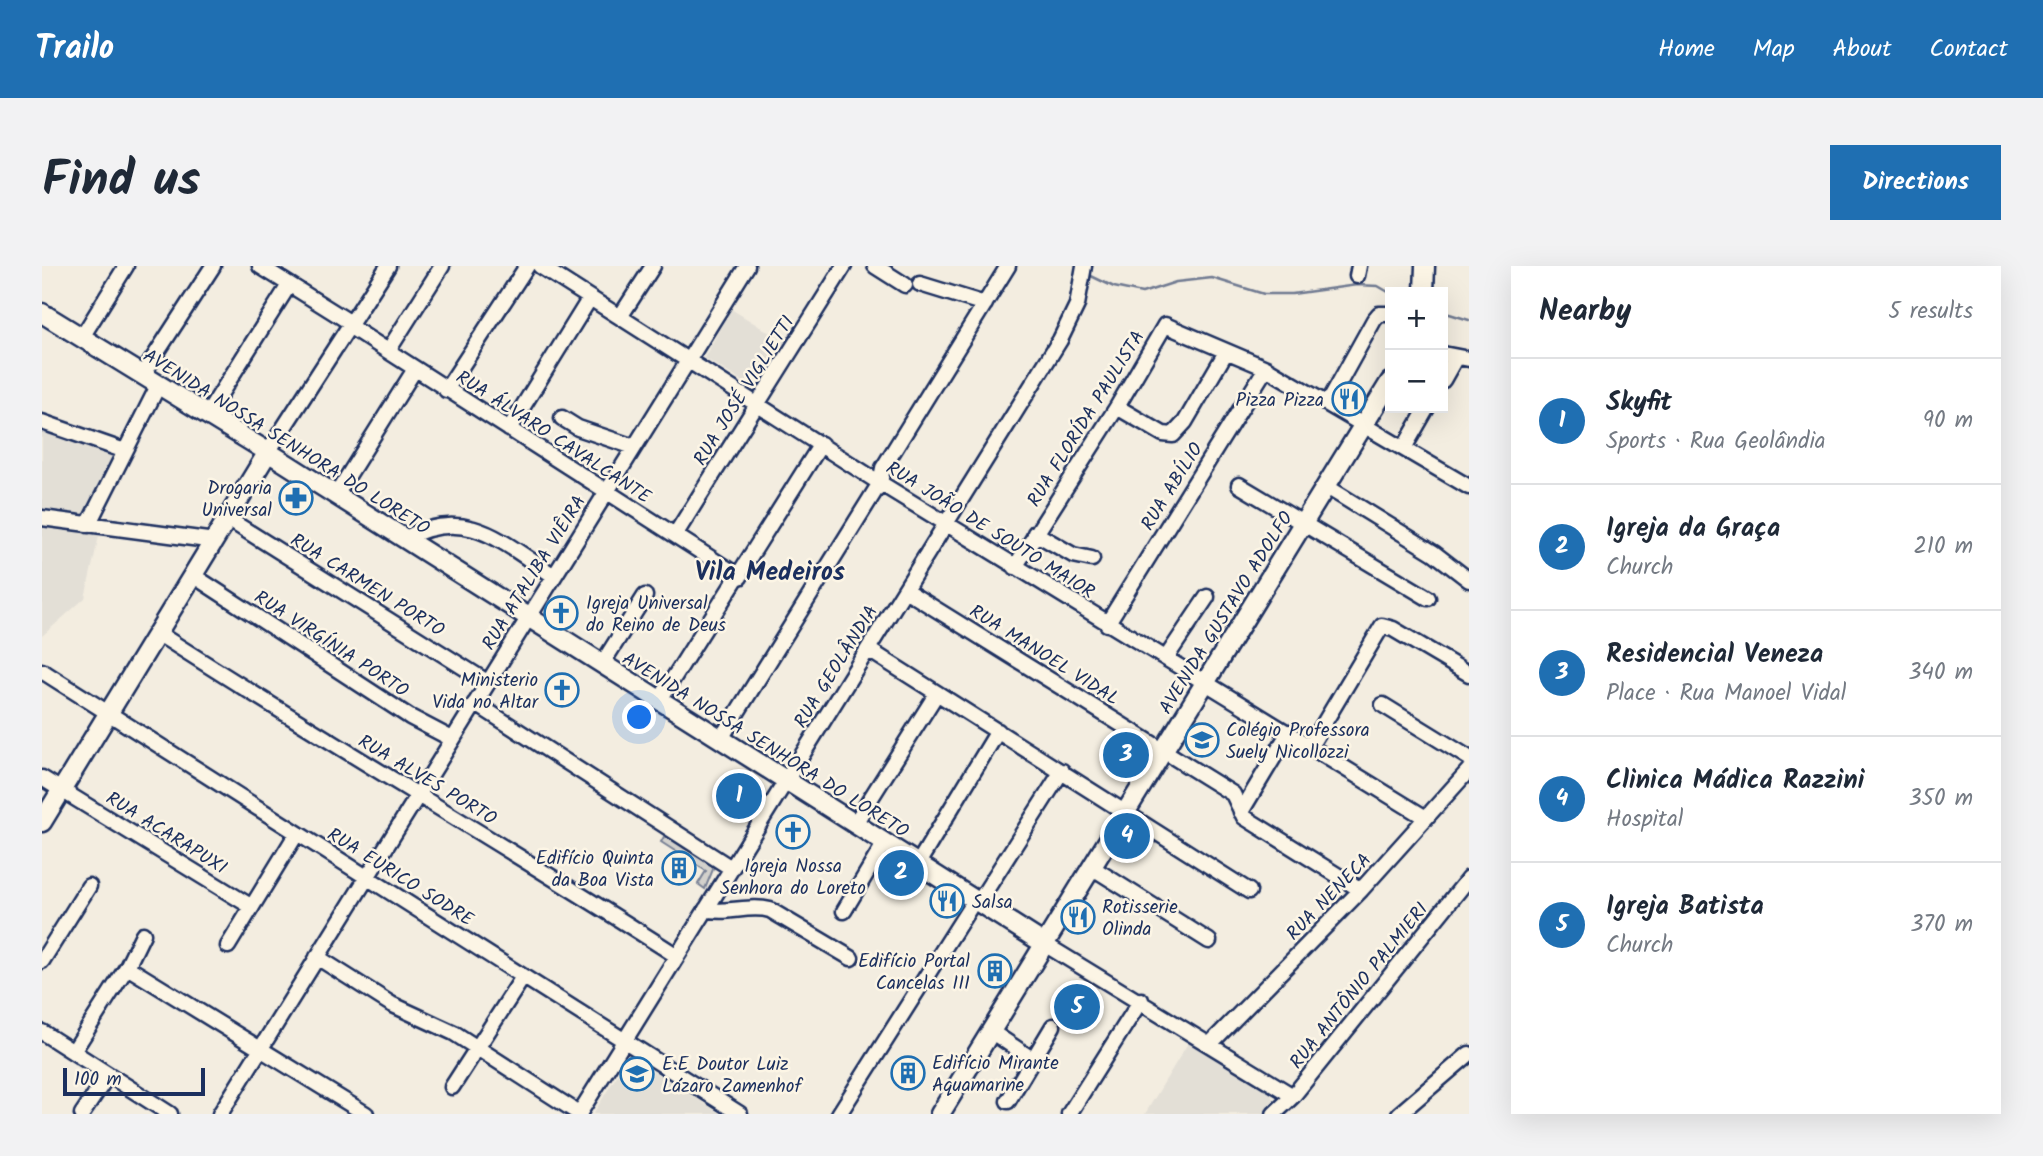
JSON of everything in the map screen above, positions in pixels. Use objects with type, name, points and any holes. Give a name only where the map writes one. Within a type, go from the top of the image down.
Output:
[{"type":"main road","points":[[1424,266],[1424,287]]},
{"type":"main road","name":"AVENIDA NOSSA SENHORA DO LORETO","points":[[42,313],[268,452],[1046,945]]},
{"type":"main road","name":"AVENIDA GUSTAVO ADOLFO","points":[[940,1114],[1385,391]]},
{"type":"main road","points":[[42,822],[110,716],[268,452]]},
{"type":"street","points":[[82,337],[126,266]]},
{"type":"street","points":[[143,374],[213,266]]},
{"type":"street","name":"RUA ÁLVARO CAVALCANTE","points":[[260,266],[446,390],[740,577]]},
{"type":"street","points":[[268,452],[387,266]]},
{"type":"street","points":[[388,351],[442,266]]},
{"type":"street","points":[[446,390],[538,266]]},
{"type":"street","name":"RUA JOÃO DE SOUTO MAIOR","points":[[538,266],[1015,567],[1311,745],[1426,818]]},
{"type":"street","points":[[620,317],[653,266]]},
{"type":"street","name":"RUA ATALIBA VIÊIRA","points":[[220,1114],[747,266]]},
{"type":"street","name":"RUA JOSÉ VIGLIETTI","points":[[675,536],[844,266]]},
{"type":"street","points":[[875,266],[905,285]]},
{"type":"street","points":[[720,740],[880,483],[883,468],[1008,266]]},
{"type":"street","name":"RUA GEOLÂNDIA","points":[[580,1114],[1060,340],[1077,305],[1083,272]]},
{"type":"street","points":[[920,284],[985,304]]},
{"type":"street","points":[[207,415],[289,285]]},
{"type":"street","points":[[509,429],[590,298]]},
{"type":"street","points":[[1328,403],[1384,315]]},
{"type":"street","name":"RUA FLORÍDA PAULISTA","points":[[1015,567],[1117,407],[1165,325],[1226,352]]},
{"type":"street","points":[[1117,407],[1163,434],[1173,435],[1185,422],[1226,352],[1266,368],[1468,485]]},
{"type":"street","name":"RUA ABÍLIO","points":[[1108,624],[1266,368]]},
{"type":"street","points":[[336,495],[415,369]]},
{"type":"street","points":[[88,525],[159,384]]},
{"type":"street","points":[[1404,448],[1424,413]]},
{"type":"street","points":[[562,418],[578,428],[634,447]]},
{"type":"street","points":[[42,422],[125,451]]},
{"type":"street","points":[[659,701],[740,577],[821,444]]},
{"type":"street","points":[[1239,485],[1428,598]]},
{"type":"street","points":[[1327,487],[1434,553],[1469,580]]},
{"type":"street","points":[[42,518],[215,541]]},
{"type":"street","name":"RUA CARMEN PORTO","points":[[228,519],[487,682]]},
{"type":"street","points":[[404,538],[436,527],[474,527],[554,576]]},
{"type":"street","points":[[1035,533],[1073,555],[1092,559]]},
{"type":"street","name":"RUA VIRGÍNIA PORTO","points":[[194,576],[410,716],[452,740]]},
{"type":"street","name":"RUA MANOEL VIDAL","points":[[905,590],[1233,794],[1241,812],[1251,822],[1361,890]]},
{"type":"street","points":[[601,664],[645,596]]},
{"type":"street","points":[[1166,658],[1207,597]]},
{"type":"street","points":[[1311,745],[1380,628],[1393,629],[1469,674]]},
{"type":"street","name":"RUA ALVES PORTO","points":[[159,634],[418,797],[551,874],[677,956]]},
{"type":"street","points":[[869,650],[1119,806],[1126,815],[1249,891]]},
{"type":"street","name":"RUA EURICO SODRE","points":[[42,671],[740,1114]]},
{"type":"street","points":[[854,825],[937,693]]},
{"type":"street","points":[[475,703],[731,868]]},
{"type":"street","points":[[1383,705],[1469,758]]},
{"type":"street","points":[[917,865],[998,731]]},
{"type":"street","points":[[1241,812],[1289,732]]},
{"type":"street","name":"RUA NENECA","points":[[1210,1044],[1361,890],[1469,770]]},
{"type":"street","points":[[839,1114],[1062,771]]},
{"type":"street","name":"RUA ACARAPUXI","points":[[42,778],[252,907]]},
{"type":"street","points":[[228,946],[297,833]]},
{"type":"street","points":[[844,911],[884,844]]},
{"type":"street","points":[[1093,868],[1209,940]]},
{"type":"street","name":"RUA ANTÔNIO PALMIERI","points":[[1274,1114],[1293,1096],[1469,878]]},
{"type":"street","points":[[42,961],[89,886]]},
{"type":"street","points":[[706,909],[721,912],[757,908],[770,910],[851,958]]},
{"type":"street","points":[[73,1052],[127,967],[143,934]]},
{"type":"street","name":"AVENIDA NOSSA SENHORA DO LORETO","points":[[1046,945],[1140,1000],[1293,1096]]},
{"type":"street","points":[[317,957],[391,1004],[446,1029],[580,1114]]},
{"type":"street","points":[[127,967],[366,1114]]},
{"type":"street","points":[[452,1087],[523,977]]},
{"type":"street","points":[[1069,1114],[1140,1000]]},
{"type":"street","points":[[1007,1101],[1053,1026]]},
{"type":"street","points":[[42,1032],[170,1114]]},
{"type":"street","points":[[992,1032],[1032,1059]]},
{"type":"street","points":[[1399,1114],[1469,1054]]},
{"type":"street","points":[[82,1114],[108,1075]]},
{"type":"shaded area","points":[[731,309],[786,343],[757,390],[704,358]]},
{"type":"shaded area","points":[[42,431],[117,457],[87,513],[80,518],[42,511]]},
{"type":"shaded area","points":[[42,524],[100,531],[85,598],[42,636]]},
{"type":"shaded area","points":[[665,835],[714,867],[705,889],[698,884],[706,871],[661,842]]},
{"type":"shaded area","points":[[1188,1043],[1271,1094],[1274,1102],[1262,1114],[1145,1114]]},
{"type":"shaded area","name":"E.E Doutor Luiz Lázaro Zamenhof","points":[[629,1056],[686,1092],[721,1114],[593,1114]]},
{"type":"waterway","points":[[1087,274],[1114,287],[1142,293],[1176,282],[1212,278],[1264,294],[1292,294],[1357,285],[1378,286],[1385,290]]},
{"type":"waterway","points":[[1448,314],[1469,320]]},
{"type":"place","name":"Pizza Pizza","points":[[1349,399]]},
{"type":"place","name":"Drogaria Universal","points":[[296,498]]},
{"type":"place","name":"Igreja Universal do Reino de Deus","points":[[561,613]]},
{"type":"place","name":"Ministerio Vida no Altar","points":[[562,690]]},
{"type":"place","name":"Colégio Professora Suely Nicollozzi","points":[[1202,740]]},
{"type":"place","name":"Residencial Veneza","points":[[1126,755]]},
{"type":"place","name":"Skyfit","points":[[739,796]]},
{"type":"place","name":"Igreja Nossa Senhora do Loreto","points":[[793,832]]},
{"type":"place","name":"Clinica Mádica Razzini","points":[[1127,836]]},
{"type":"place","name":"Edifício Quinta da Boa Vista","points":[[679,868]]},
{"type":"place","name":"Igreja da Graça","points":[[901,873]]},
{"type":"place","name":"Salsa","points":[[947,901]]},
{"type":"place","name":"Rotisserie Olinda","points":[[1078,917]]},
{"type":"place","name":"Edifício Portal Cancelas III","points":[[995,971]]},
{"type":"place","name":"Igreja Batista","points":[[1077,1007]]},
{"type":"place","name":"Edifício Mirante Aquamarine","points":[[908,1073]]},
{"type":"place","name":"E.E Doutor Luiz Lázaro Zamenhof","points":[[637,1074]]},
{"type":"district","name":"Vila Medeiros","points":[[770,571]]}]
